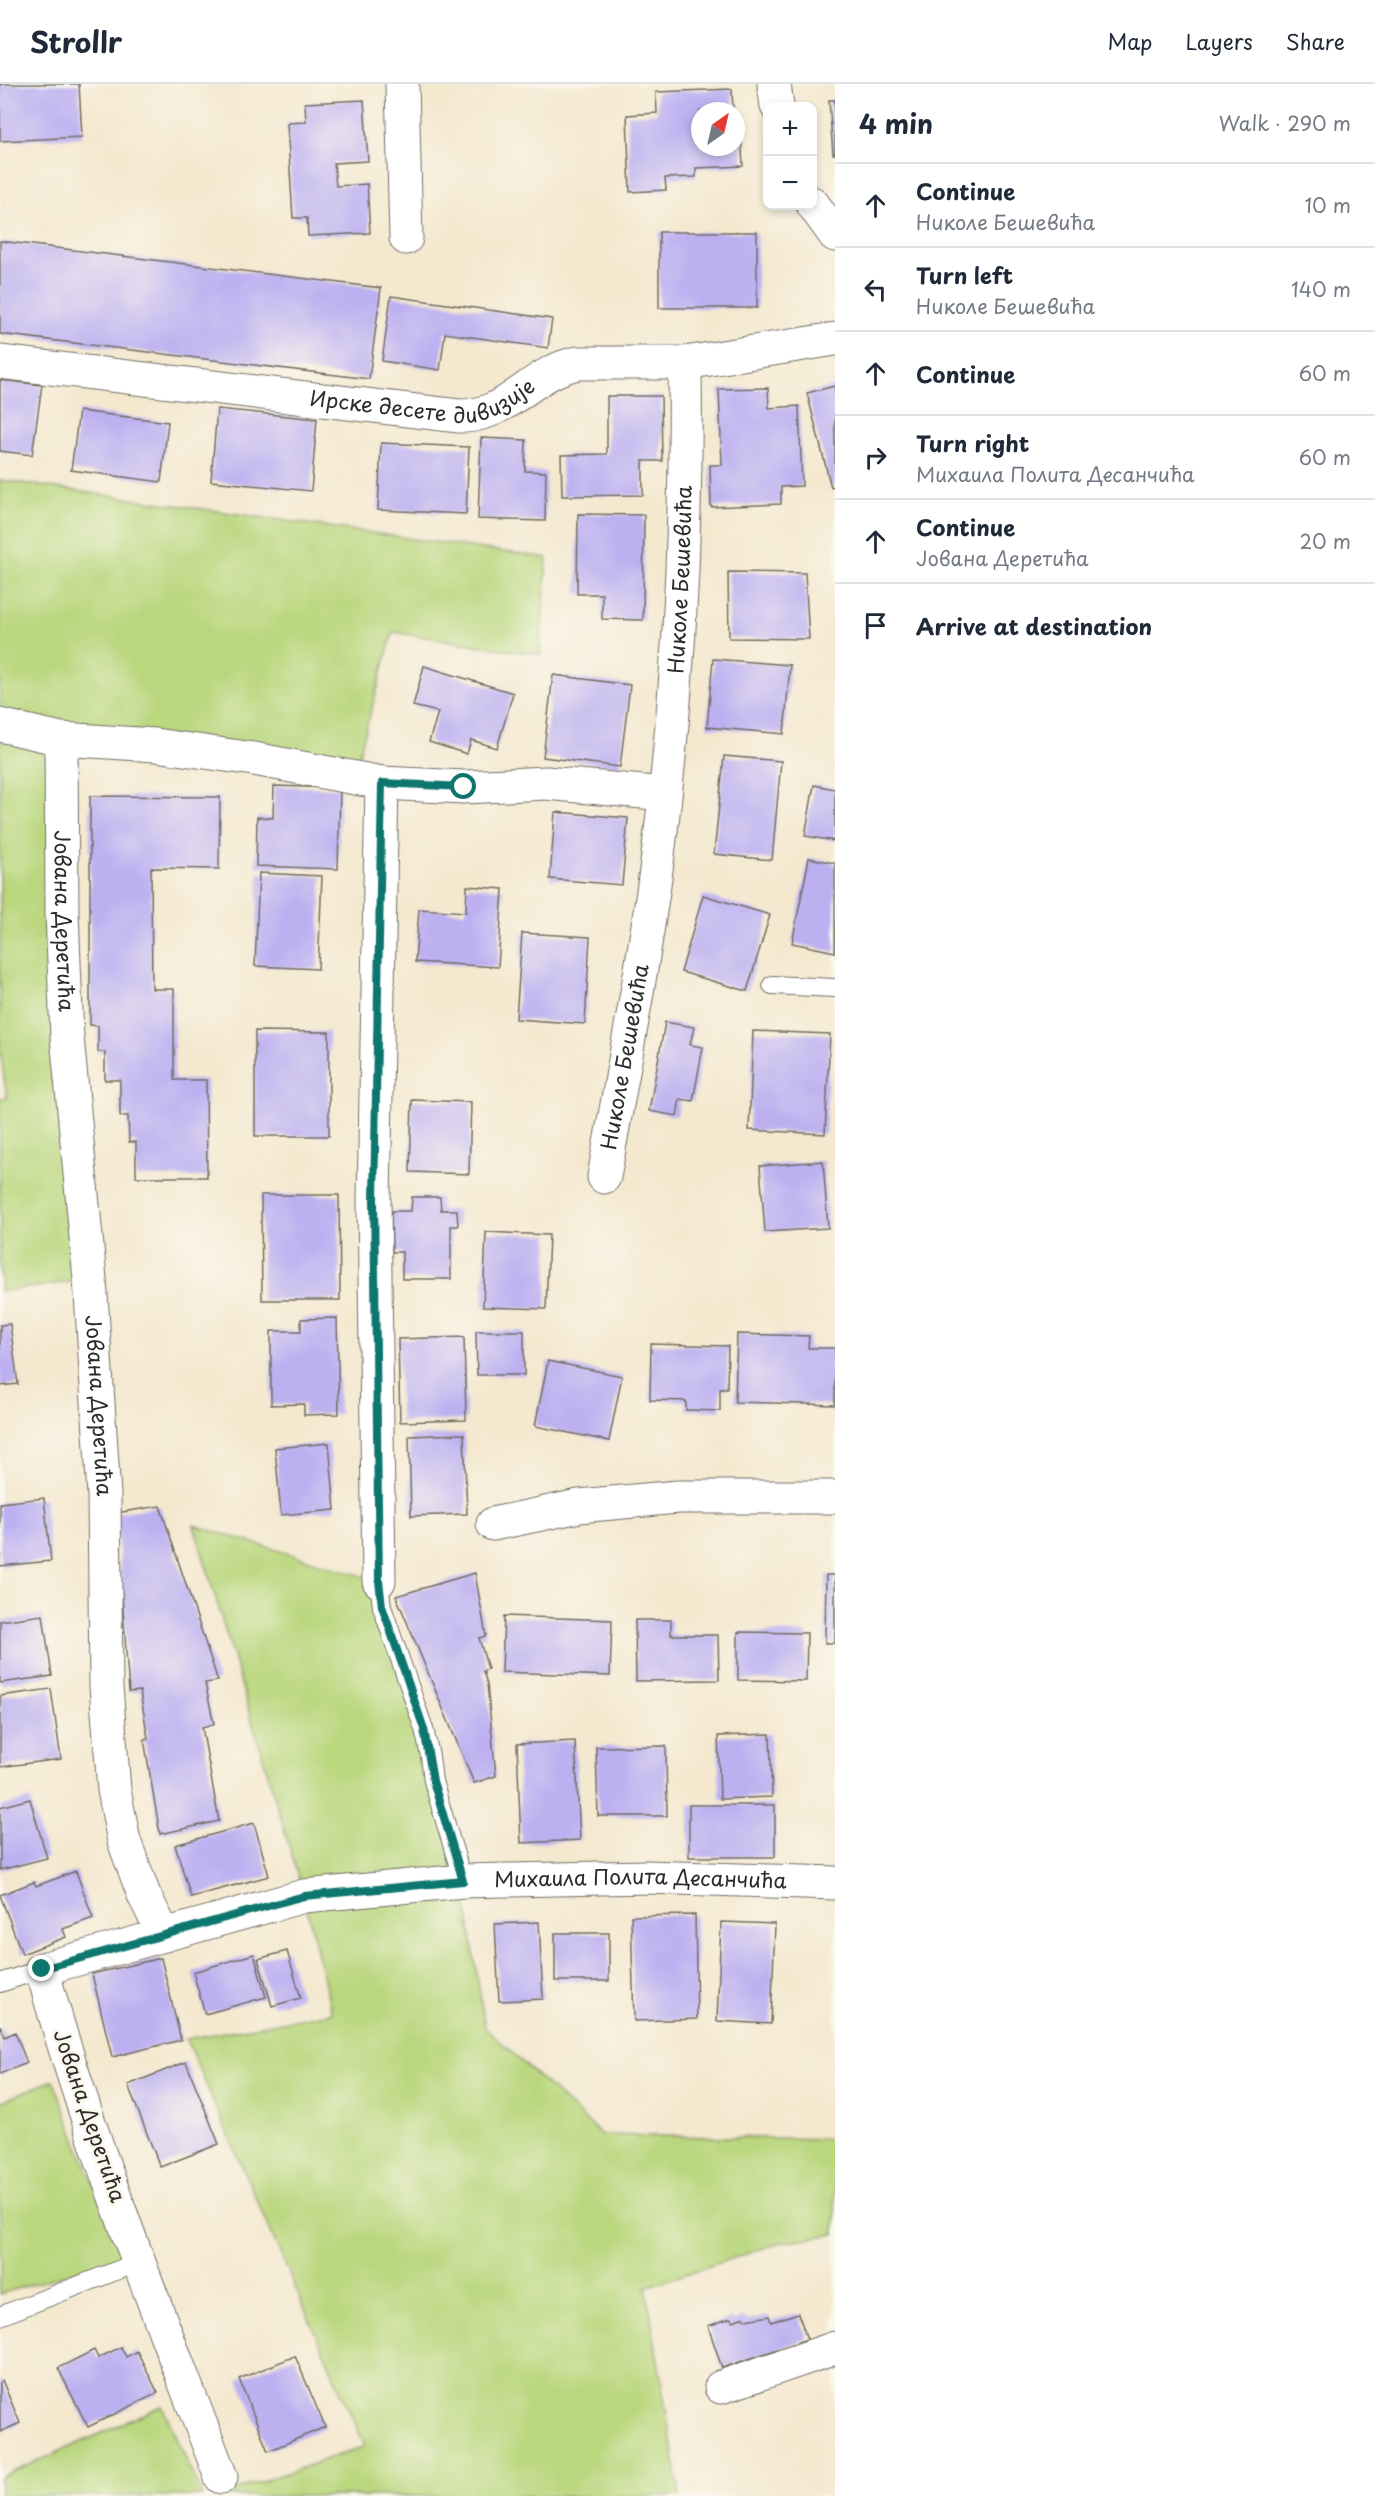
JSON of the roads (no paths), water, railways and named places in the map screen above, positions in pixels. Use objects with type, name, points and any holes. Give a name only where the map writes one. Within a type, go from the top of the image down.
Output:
[{"type":"street","points":[[402,84],[406,238]]},
{"type":"street","points":[[774,84],[776,102]]},
{"type":"street","points":[[817,209],[835,235]]},
{"type":"street","name":"Ирске десете дивизије","points":[[0,362],[459,416],[479,414],[494,408],[548,372],[562,366],[578,363],[685,363],[835,339]]},
{"type":"street","name":"Николе Бешевића","points":[[604,1177],[640,970],[665,794],[679,626],[686,444],[685,363]]},
{"type":"street","points":[[0,725],[60,739],[156,745],[265,761],[382,783],[464,787],[546,783],[665,794]]},
{"type":"street","name":"Јована Деретића","points":[[60,739],[62,913],[67,1026],[90,1279],[104,1495],[106,1686],[114,1790],[124,1841],[144,1895],[164,1935]]},
{"type":"street","points":[[379,1581],[374,1199],[382,783]]},
{"type":"street","points":[[494,1524],[579,1506],[678,1497],[835,1497]]},
{"type":"street","name":"Михаила Полита Десанчића","points":[[164,1935],[304,1896],[463,1881],[646,1877],[835,1883]]},
{"type":"street","points":[[42,1969],[164,1935]]},
{"type":"street","name":"Јована Деретића","points":[[42,1969],[59,2033],[139,2262],[221,2477]]},
{"type":"street","points":[[721,2387],[835,2348]]},
{"type":"lane","points":[[772,985],[835,988]]},
{"type":"lane","points":[[379,1581],[382,1606],[424,1729],[433,1781],[463,1881]]},
{"type":"lane","points":[[0,1983],[42,1969]]},
{"type":"lane","points":[[0,2316],[139,2262]]}]
